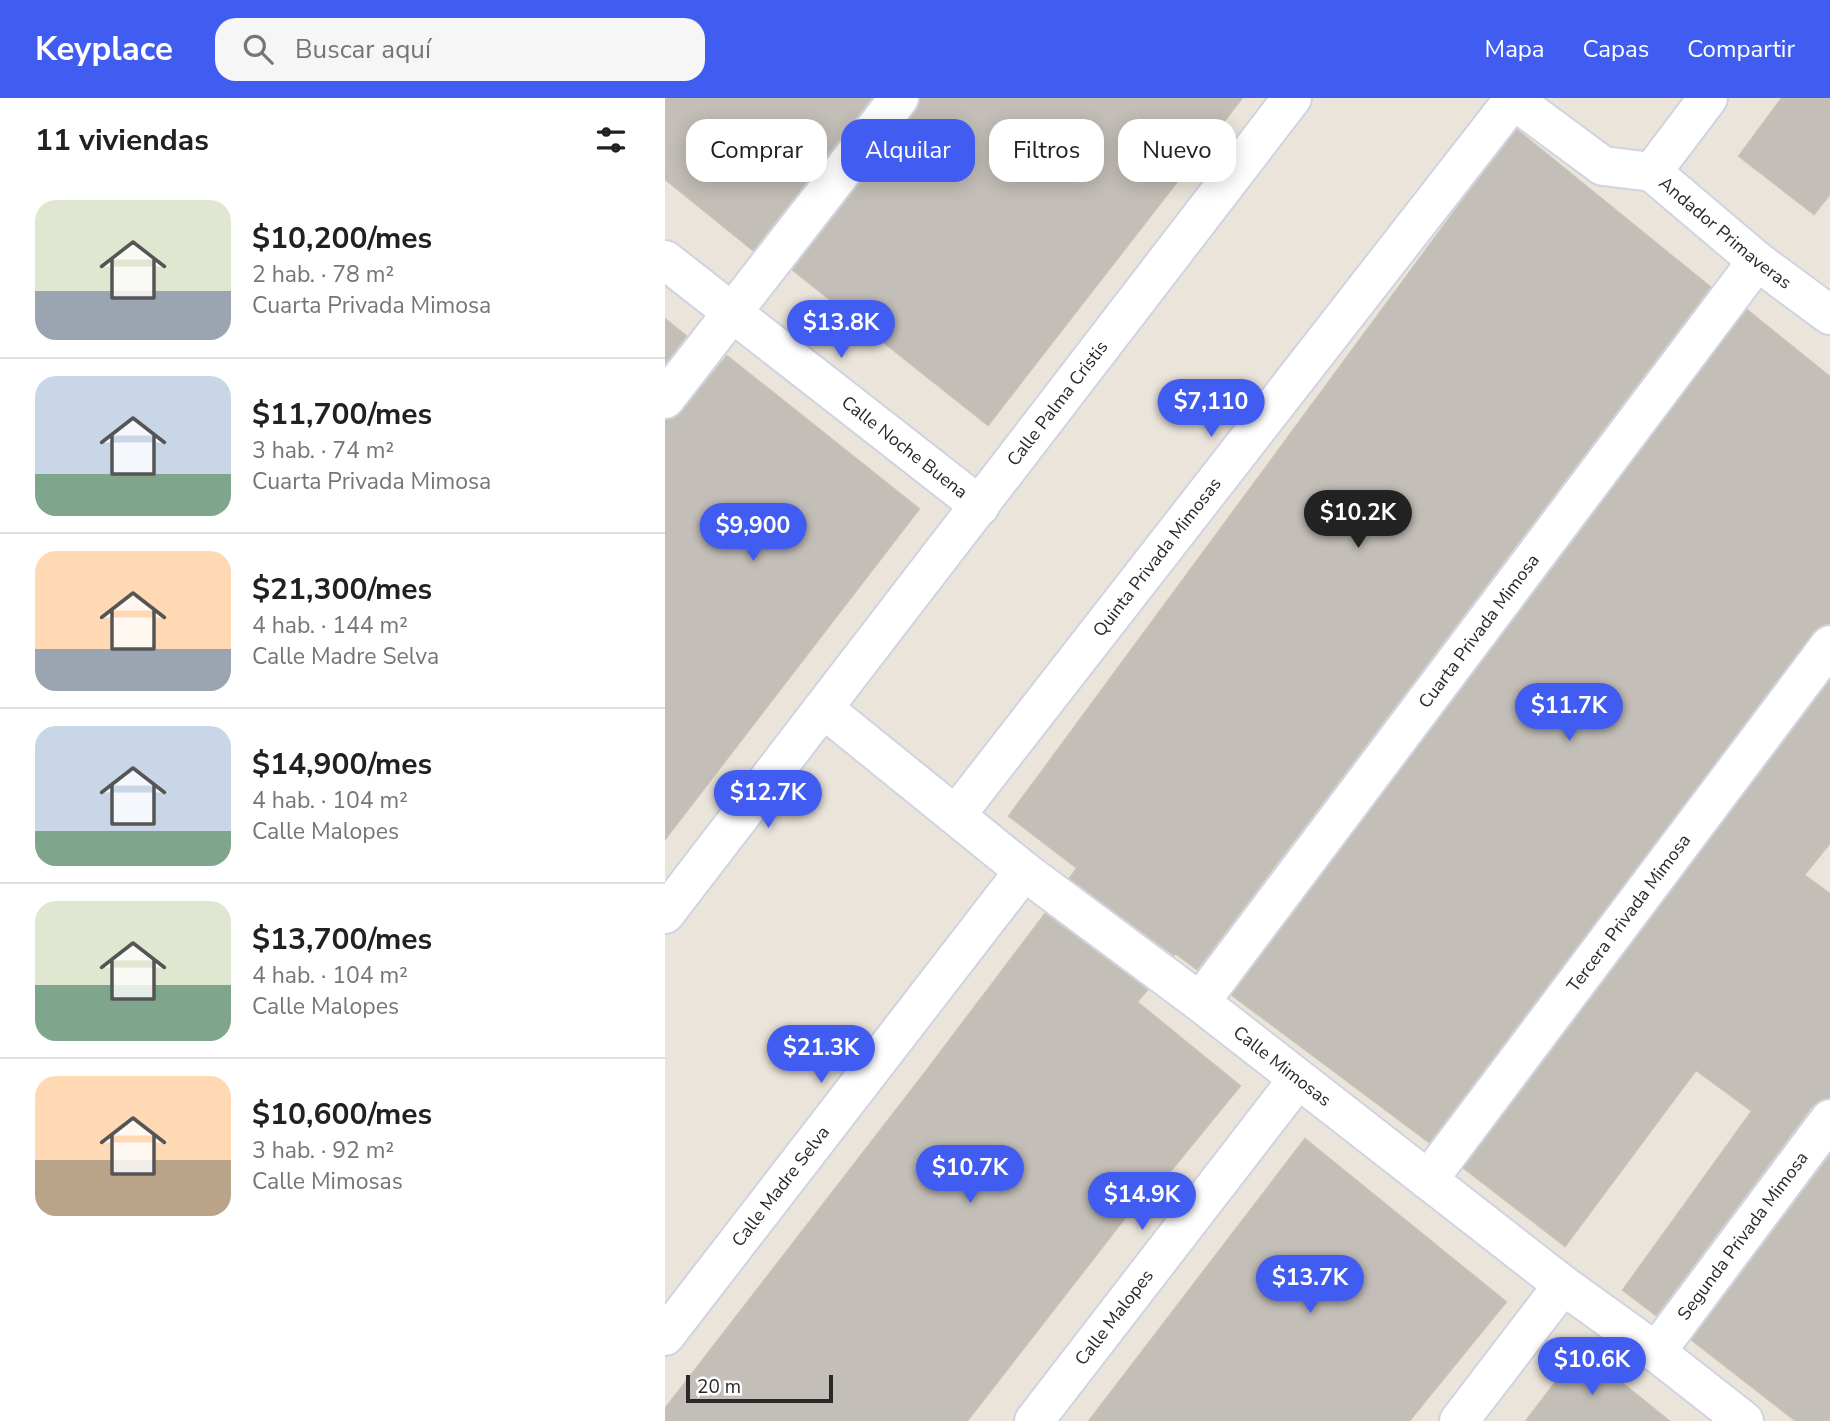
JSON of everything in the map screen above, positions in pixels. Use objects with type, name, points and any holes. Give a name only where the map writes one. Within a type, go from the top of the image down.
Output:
[{"type":"street","points":[[665,399],[899,98]]},
{"type":"street","name":"Calle Palma Cristis","points":[[665,914],[1292,98]]},
{"type":"street","points":[[1653,172],[1708,98]]},
{"type":"street","name":"Andador Primaveras","points":[[1512,99],[1603,166],[1653,172],[1757,261],[1830,315]]},
{"type":"street","name":"Quinta Privada Mimosas","points":[[956,815],[1512,99]]},
{"type":"street","name":"Calle Noche Buena","points":[[665,260],[980,506]]},
{"type":"street","name":"Cuarta Privada Mimosa","points":[[1200,1002],[1757,261]]},
{"type":"street","name":"Tercera Privada Mimosa","points":[[1427,1180],[1830,645]]},
{"type":"street","name":"Calle Mimosas","points":[[824,709],[1024,871],[1200,1002],[1563,1285],[1656,1352],[1744,1421]]},
{"type":"street","name":"Calle Madre Selva","points":[[665,1336],[1024,871]]},
{"type":"street","name":"Calle Malopes","points":[[1034,1421],[1298,1079]]},
{"type":"street","name":"Segunda Privada Mimosa","points":[[1656,1352],[1830,1119]]},
{"type":"street","points":[[1459,1421],[1563,1285]]},
{"type":"building","points":[[665,98],[871,98],[855,119],[841,119],[841,137],[827,155],[827,119],[686,119],[686,182],[806,182],[753,250],[665,179]]},
{"type":"building","points":[[920,98],[1242,98],[1226,119],[1118,119],[1118,182],[1177,182],[988,425],[793,270],[861,182],[975,182],[975,119],[910,119]]},
{"type":"building","points":[[1782,98],[1830,98],[1830,194],[1814,214],[1739,156]]},
{"type":"building","points":[[1517,130],[1710,287],[1197,969],[1070,878],[1077,868],[1009,816]]},
{"type":"building","points":[[1747,310],[1830,377],[1830,624],[1821,625],[1813,632],[1429,1142],[1232,995]]},
{"type":"building","points":[[665,319],[686,336],[665,363]]},
{"type":"building","points":[[727,356],[919,509],[665,839],[665,420],[674,419],[682,412]]},
{"type":"building","points":[[1830,681],[1830,843],[1804,875],[1830,894],[1830,1098],[1821,1099],[1812,1106],[1656,1315],[1623,1290],[1752,1111],[1696,1070],[1565,1246],[1464,1168]]},
{"type":"building","points":[[1045,914],[1147,990],[1137,1002],[1240,1086],[1164,1179],[1159,1174],[967,1421],[665,1421],[665,1409]]},
{"type":"building","points":[[1305,1139],[1506,1302],[1409,1421],[1089,1421]]},
{"type":"building","points":[[1830,1156],[1830,1421],[1796,1421],[1692,1340]]},
{"type":"building","points":[[1581,1349],[1622,1383],[1669,1421],[1526,1421]]}]
